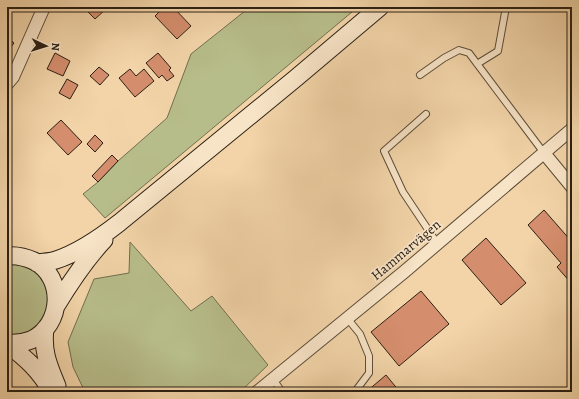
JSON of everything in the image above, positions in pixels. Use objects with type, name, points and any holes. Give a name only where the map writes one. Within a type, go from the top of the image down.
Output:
[{"type":"main road","points":[[37,262],[56,260],[100,238],[296,78],[380,7]]},
{"type":"main road","points":[[56,306],[89,257],[120,223]]},
{"type":"main road","points":[[7,344],[15,344],[31,340],[39,335],[52,319],[57,298],[56,290],[49,274],[37,262],[11,253]]},
{"type":"main road","points":[[45,329],[45,355],[59,392]]},
{"type":"main road","points":[[7,344],[39,372],[52,392]]},
{"type":"street","points":[[7,84],[13,77],[44,7]]},
{"type":"street","name":"Hammarvägen","points":[[257,392],[572,129]]},
{"type":"street","points":[[544,153],[572,187]]},
{"type":"lane","points":[[477,64],[498,51],[506,7]]},
{"type":"lane","points":[[420,75],[444,58],[459,50],[469,53],[544,153]]},
{"type":"lane","points":[[426,114],[384,151],[403,192],[437,243]]},
{"type":"lane","points":[[347,318],[360,334],[369,356],[369,373],[354,392]]},
{"type":"lane","points":[[273,379],[282,392]]},
{"type":"green space","points":[[250,7],[358,7],[105,218],[83,194],[167,118],[191,54]]},
{"type":"green space","points":[[130,242],[191,311],[212,296],[268,365],[240,392],[85,392],[73,367],[68,342],[94,279],[129,273]]},
{"type":"green space","points":[[7,263],[27,266],[40,275],[48,289],[49,311],[31,333],[7,337]]},
{"type":"green space","points":[[7,386],[29,392],[7,392]]},
{"type":"building","points":[[83,7],[104,7],[106,9],[95,19]]},
{"type":"building","points":[[164,7],[173,7],[191,26],[177,39],[155,16]]},
{"type":"building","points":[[7,37],[14,43],[8,51],[10,52],[7,56]]},
{"type":"building","points":[[55,53],[70,61],[63,76],[47,69]]},
{"type":"building","points":[[158,53],[171,68],[169,70],[174,76],[167,81],[162,75],[159,78],[146,63]]},
{"type":"building","points":[[99,67],[109,75],[100,85],[90,76]]},
{"type":"building","points":[[130,69],[136,76],[144,69],[154,81],[135,97],[119,78]]},
{"type":"building","points":[[67,79],[78,85],[70,99],[59,93]]},
{"type":"building","points":[[61,120],[82,142],[68,155],[47,133]]},
{"type":"building","points":[[95,135],[103,143],[95,152],[87,144]]},
{"type":"building","points":[[112,155],[118,161],[98,182],[92,176]]},
{"type":"building","points":[[544,210],[572,242],[572,284],[557,267],[561,263],[528,225]]},
{"type":"building","points":[[486,238],[526,283],[501,305],[462,260]]},
{"type":"building","points":[[421,291],[449,324],[399,366],[371,332]]},
{"type":"building","points":[[386,375],[400,392],[366,392]]}]
